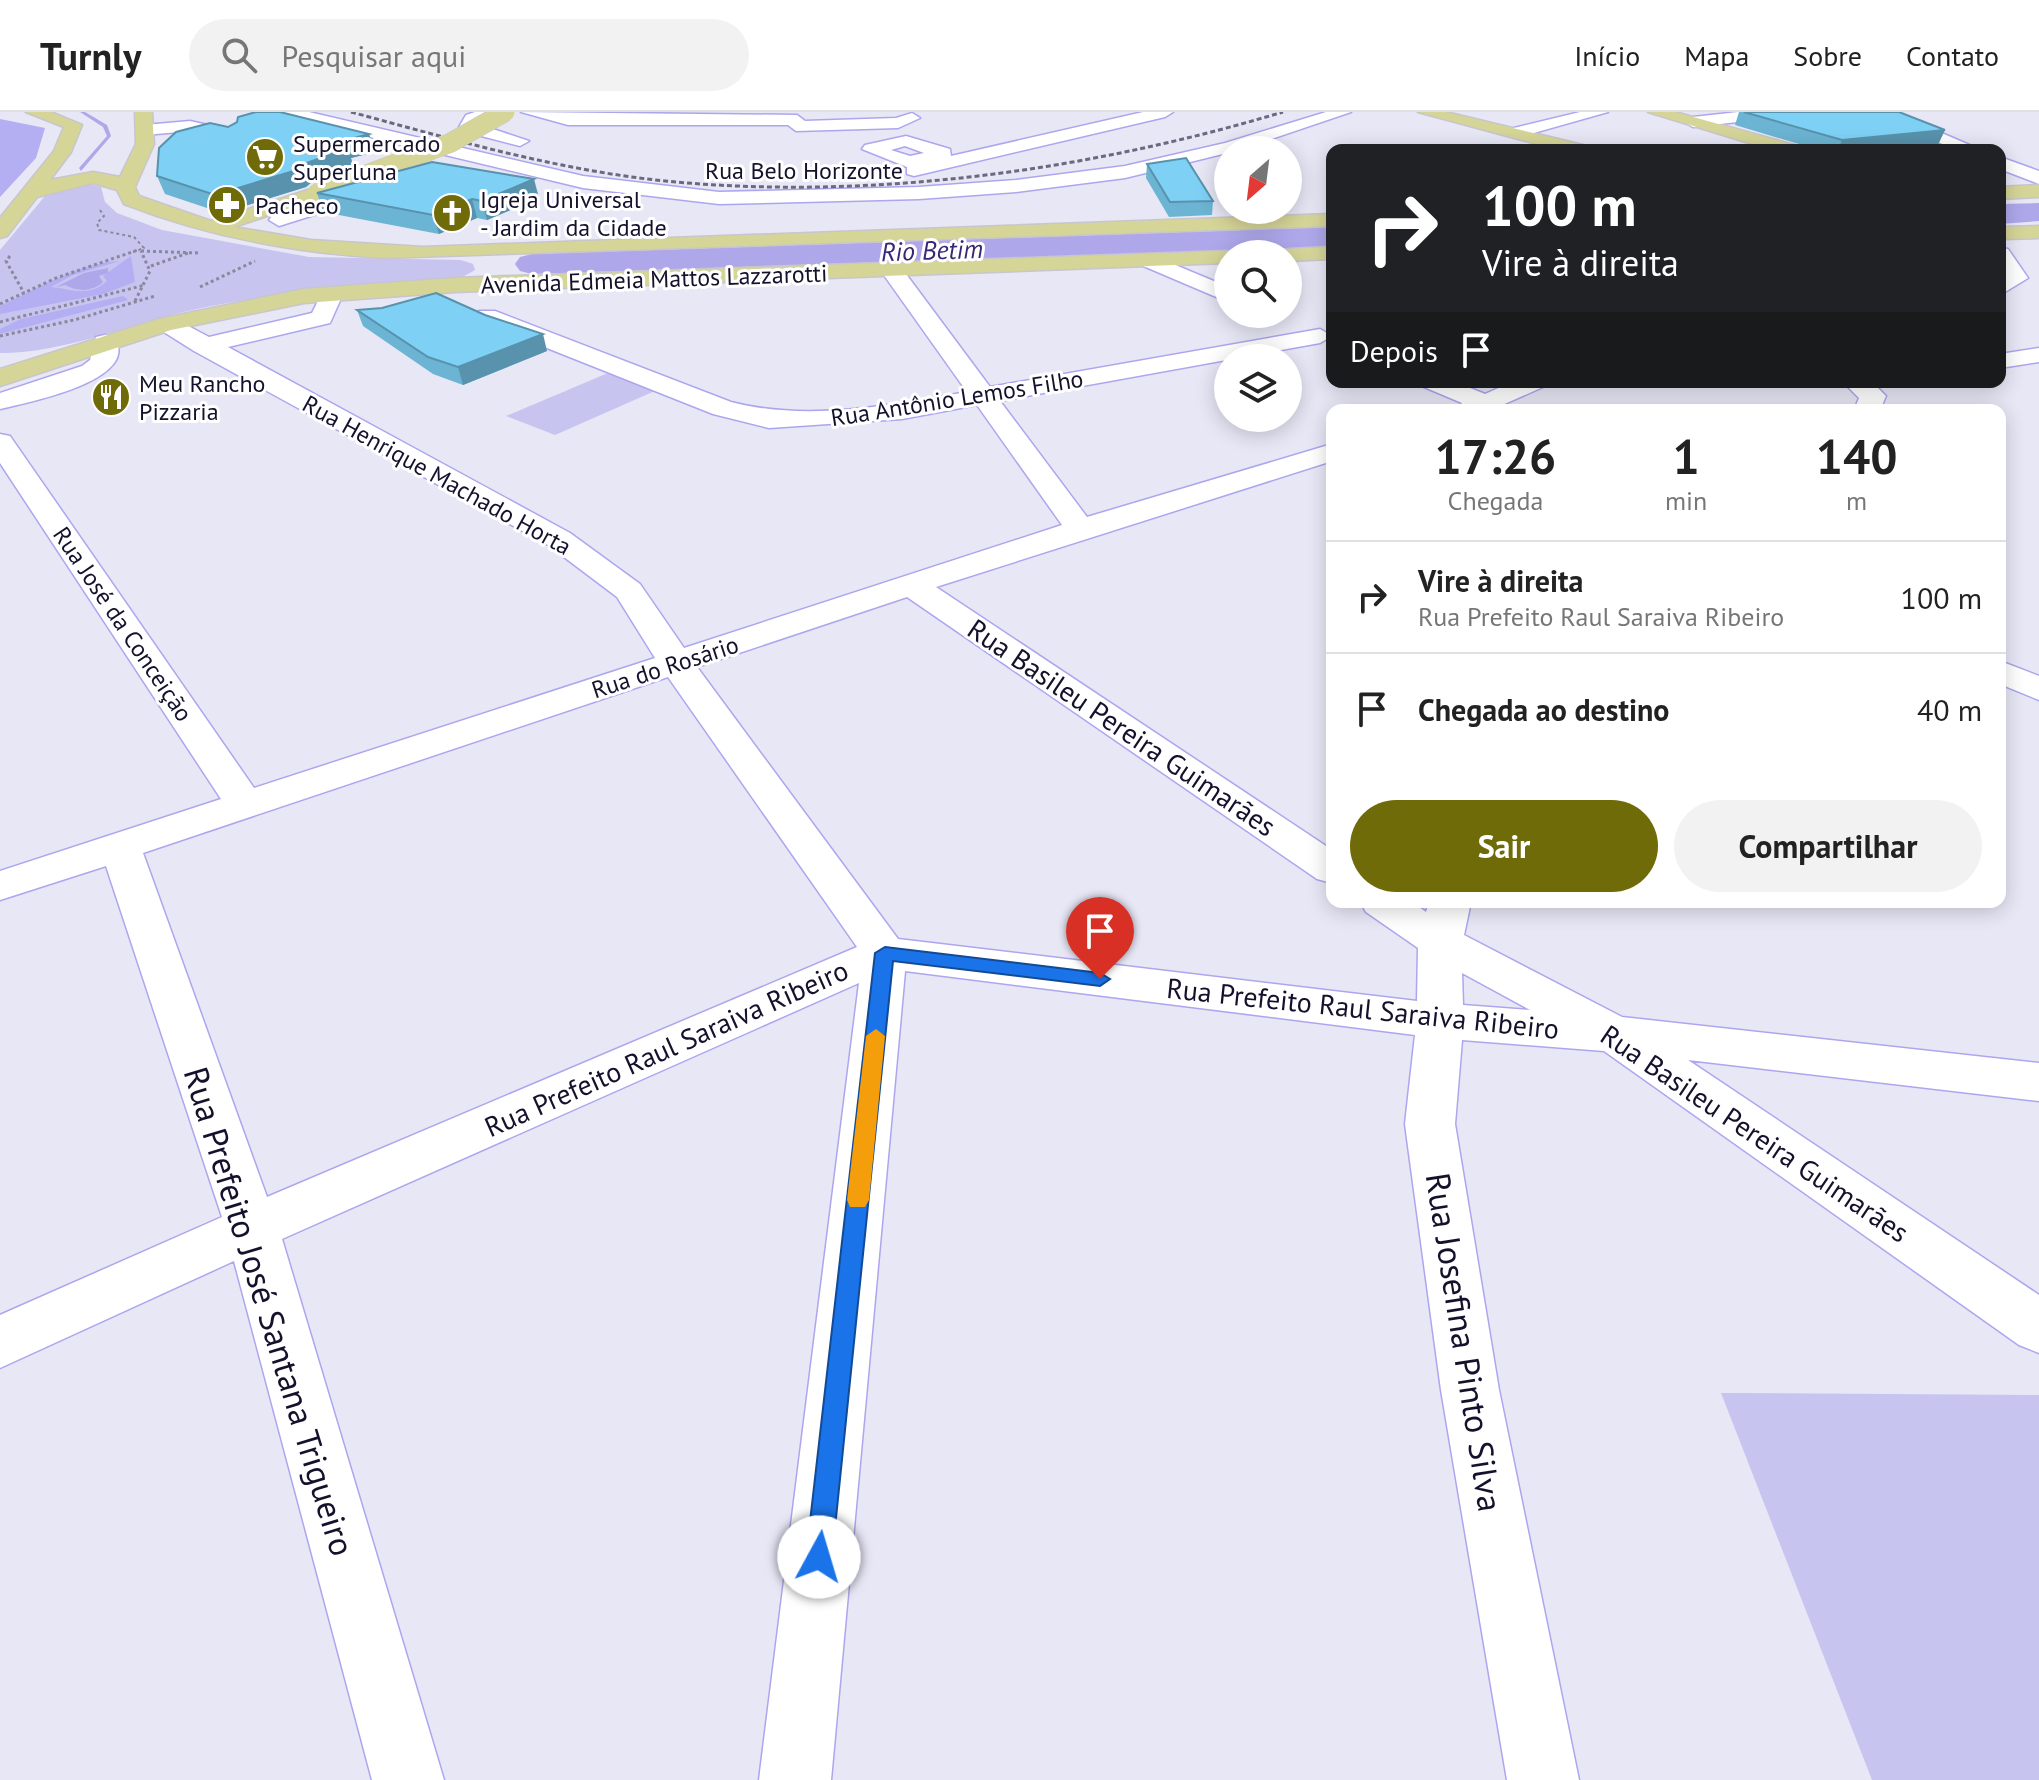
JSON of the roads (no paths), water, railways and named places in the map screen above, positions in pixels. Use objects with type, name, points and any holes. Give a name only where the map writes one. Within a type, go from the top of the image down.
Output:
[{"type":"main road","points":[[0,232],[62,152],[74,125],[34,112]]},
{"type":"main road","points":[[208,228],[309,197],[450,143],[505,112]]},
{"type":"main road","points":[[1426,112],[1558,144]]},
{"type":"main road","points":[[1656,112],[1771,144]]},
{"type":"main road","points":[[34,192],[83,180],[113,180],[125,187],[145,144],[144,121]]},
{"type":"main road","name":"Avenida Edmeia Mattos Lazzarotti","points":[[125,187],[131,200],[271,250],[471,252],[1326,220]]},
{"type":"main road","points":[[2006,193],[2039,191]]},
{"type":"main road","points":[[271,250],[279,220],[309,197]]},
{"type":"main road","points":[[2006,233],[2039,232]]},
{"type":"main road","points":[[439,291],[496,268],[493,259],[471,252]]},
{"type":"main road","points":[[1302,254],[1326,253]]},
{"type":"main road","name":"Avenida Edmeia Mattos Lazzarotti","points":[[96,344],[167,324],[304,296],[1214,258]]},
{"type":"main road","points":[[0,357],[96,344]]},
{"type":"main road","points":[[0,378],[96,344]]},
{"type":"street","points":[[144,121],[190,126],[227,135],[234,128],[186,117],[194,112]]},
{"type":"street","points":[[288,112],[583,182],[719,198],[904,194],[1016,186],[1125,172],[1230,147],[1343,112]]},
{"type":"street","points":[[489,112],[472,119],[468,127],[535,145]]},
{"type":"street","points":[[529,112],[568,120],[796,125],[898,123],[913,118],[914,112]]},
{"type":"street","points":[[1103,146],[1160,131],[1157,123],[1122,112]]},
{"type":"street","name":"Rua Belo Horizonte","points":[[885,172],[937,167],[1165,112]]},
{"type":"street","points":[[1516,133],[1600,112]]},
{"type":"street","points":[[1693,122],[1783,112]]},
{"type":"street","points":[[1878,112],[1957,144]]},
{"type":"street","points":[[499,137],[516,129],[568,120]]},
{"type":"street","points":[[898,123],[908,132],[938,144],[930,147]]},
{"type":"street","points":[[258,212],[278,193],[298,183],[418,143]]},
{"type":"street","points":[[439,171],[484,158]]},
{"type":"street","points":[[2006,164],[2039,178]]},
{"type":"street","points":[[279,220],[295,212],[410,179]]},
{"type":"street","points":[[1149,260],[1214,289]]},
{"type":"street","points":[[892,271],[1080,529]]},
{"type":"street","points":[[393,313],[439,291]]},
{"type":"street","name":"Rua Antônio Lemos Filho","points":[[439,291],[722,408],[769,420],[808,420],[902,411],[1326,338]]},
{"type":"street","points":[[203,346],[333,318],[332,294]]},
{"type":"street","name":"Rua Henrique Machado Horta","points":[[167,324],[559,539],[629,591],[676,663],[885,953]]},
{"type":"street","points":[[1302,327],[1326,338]]},
{"type":"street","points":[[0,401],[41,391],[97,369],[104,357],[96,344]]},
{"type":"street","points":[[2006,360],[2039,355]]},
{"type":"street","points":[[1444,388],[1474,404]]},
{"type":"street","points":[[1489,404],[1522,388]]},
{"type":"street","name":"Rua José da Conceição","points":[[0,442],[245,805]]},
{"type":"street","name":"Rua do Rosário","points":[[0,886],[1080,529],[1326,454]]},
{"type":"street","name":"Rua Basileu Pereira Guimarães","points":[[913,586],[1326,865]]},
{"type":"street","points":[[2006,674],[2039,689]]},
{"type":"street","name":"Rua Prefeito José Santana Trigueiro","points":[[120,847],[252,1228],[408,1780]]},
{"type":"street","name":"Rua Basileu Pereira Guimarães","points":[[1400,908],[1445,922],[1614,1034],[2039,1327]]},
{"type":"street","name":"Rua Josefina Pinto Silva","points":[[1445,922],[1430,1124],[1470,1390],[1543,1780]]},
{"type":"street","points":[[795,1780],[885,953]]},
{"type":"street","name":"Rua Prefeito Raul Saraiva Ribeiro","points":[[0,1342],[252,1228],[885,953],[1440,1021],[1614,1034],[2039,1082]]},
{"type":"waterway","points":[[81,169],[109,136],[105,126],[82,112]]},
{"type":"waterway","name":"Rio Betim","points":[[2006,214],[2039,212]]},
{"type":"waterway","name":"Rio Betim","points":[[532,264],[1326,237]]},
{"type":"railway","points":[[351,112],[506,153],[585,170],[665,181],[820,187],[899,184],[1055,165],[1208,133],[1283,112]]},
{"type":"place","name":"Supermercado Superluna","points":[[265,157]]},
{"type":"place","name":"Pacheco","points":[[227,205]]},
{"type":"place","name":"Igreja Universal - Jardim da Cidade","points":[[452,213]]},
{"type":"place","name":"Meu Rancho Pizzaria","points":[[111,397]]}]
